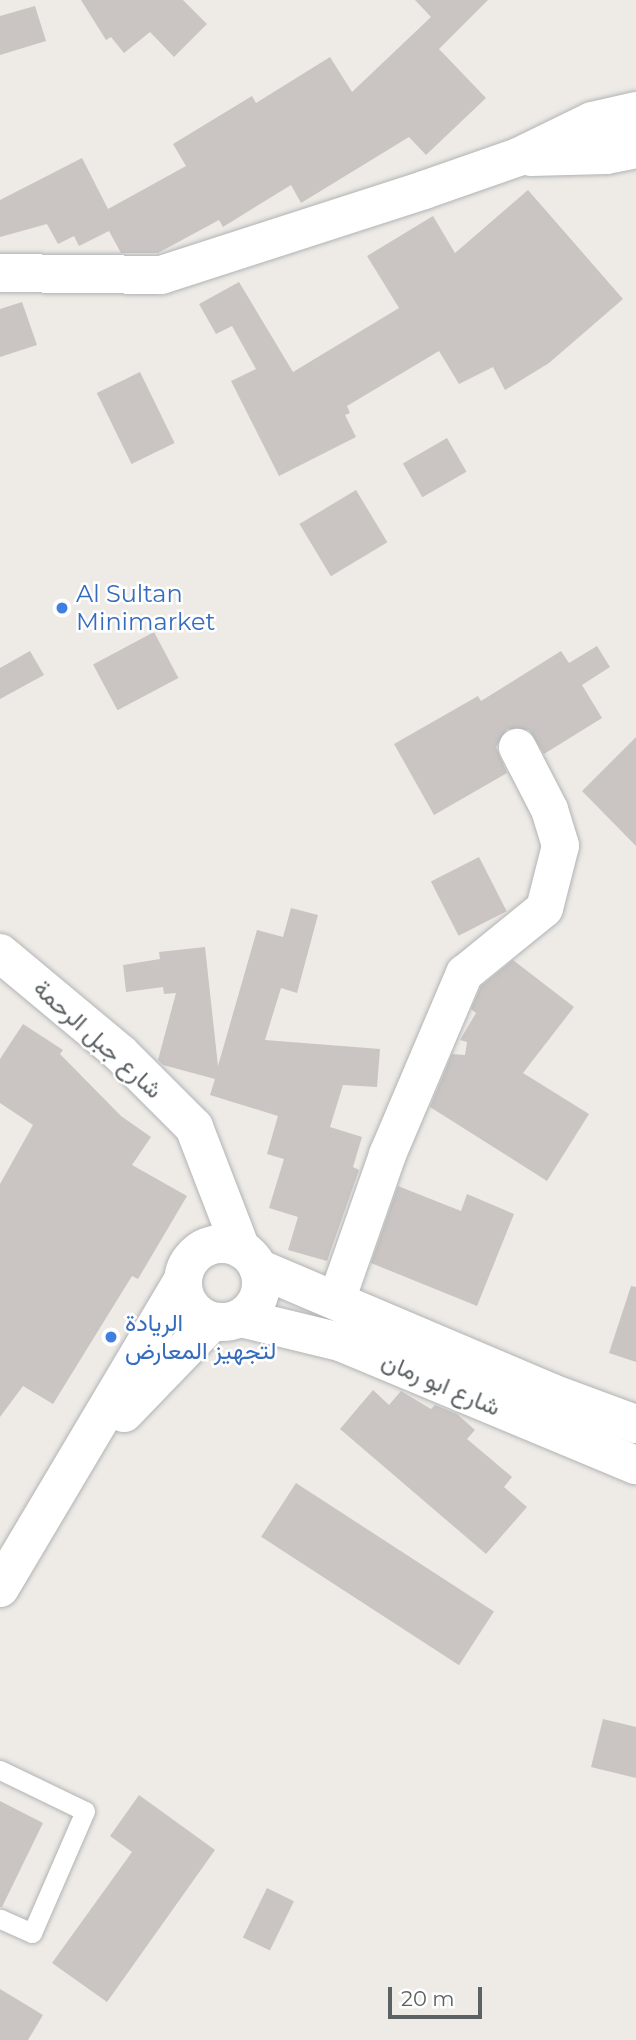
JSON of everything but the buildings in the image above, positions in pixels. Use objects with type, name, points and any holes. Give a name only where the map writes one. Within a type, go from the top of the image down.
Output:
[{"type":"main road","points":[[0,273],[161,275],[518,158],[592,121],[636,111]]},
{"type":"main road","points":[[518,158],[606,155],[636,149]]},
{"type":"main road","name":"شارع جبل الرحمة","points":[[0,953],[120,1053],[194,1127]]},
{"type":"main road","points":[[194,1127],[205,1180],[202,1248]]},
{"type":"main road","points":[[75,1466],[226,1320],[260,1293],[250,1258],[194,1127]]},
{"type":"main road","points":[[0,1588],[182,1282],[191,1257],[202,1248],[215,1244],[250,1258]]},
{"type":"main road","name":"شارع ابو رمان","points":[[250,1258],[336,1300],[551,1393],[636,1424]]},
{"type":"main road","points":[[182,1282],[191,1308],[226,1320]]},
{"type":"main road","name":"شارع ابو رمان","points":[[226,1320],[340,1342],[636,1465]]},
{"type":"street","points":[[336,1300],[387,1154],[464,973],[544,908],[560,845],[549,809],[517,747]]},
{"type":"lane","points":[[0,1770],[85,1811],[32,1933],[0,1919]]},
{"type":"place","name":"Al Sultan Minimarket","points":[[62,608]]},
{"type":"place","name":"الريادة لتجهيز المعارض","points":[[111,1337]]}]
